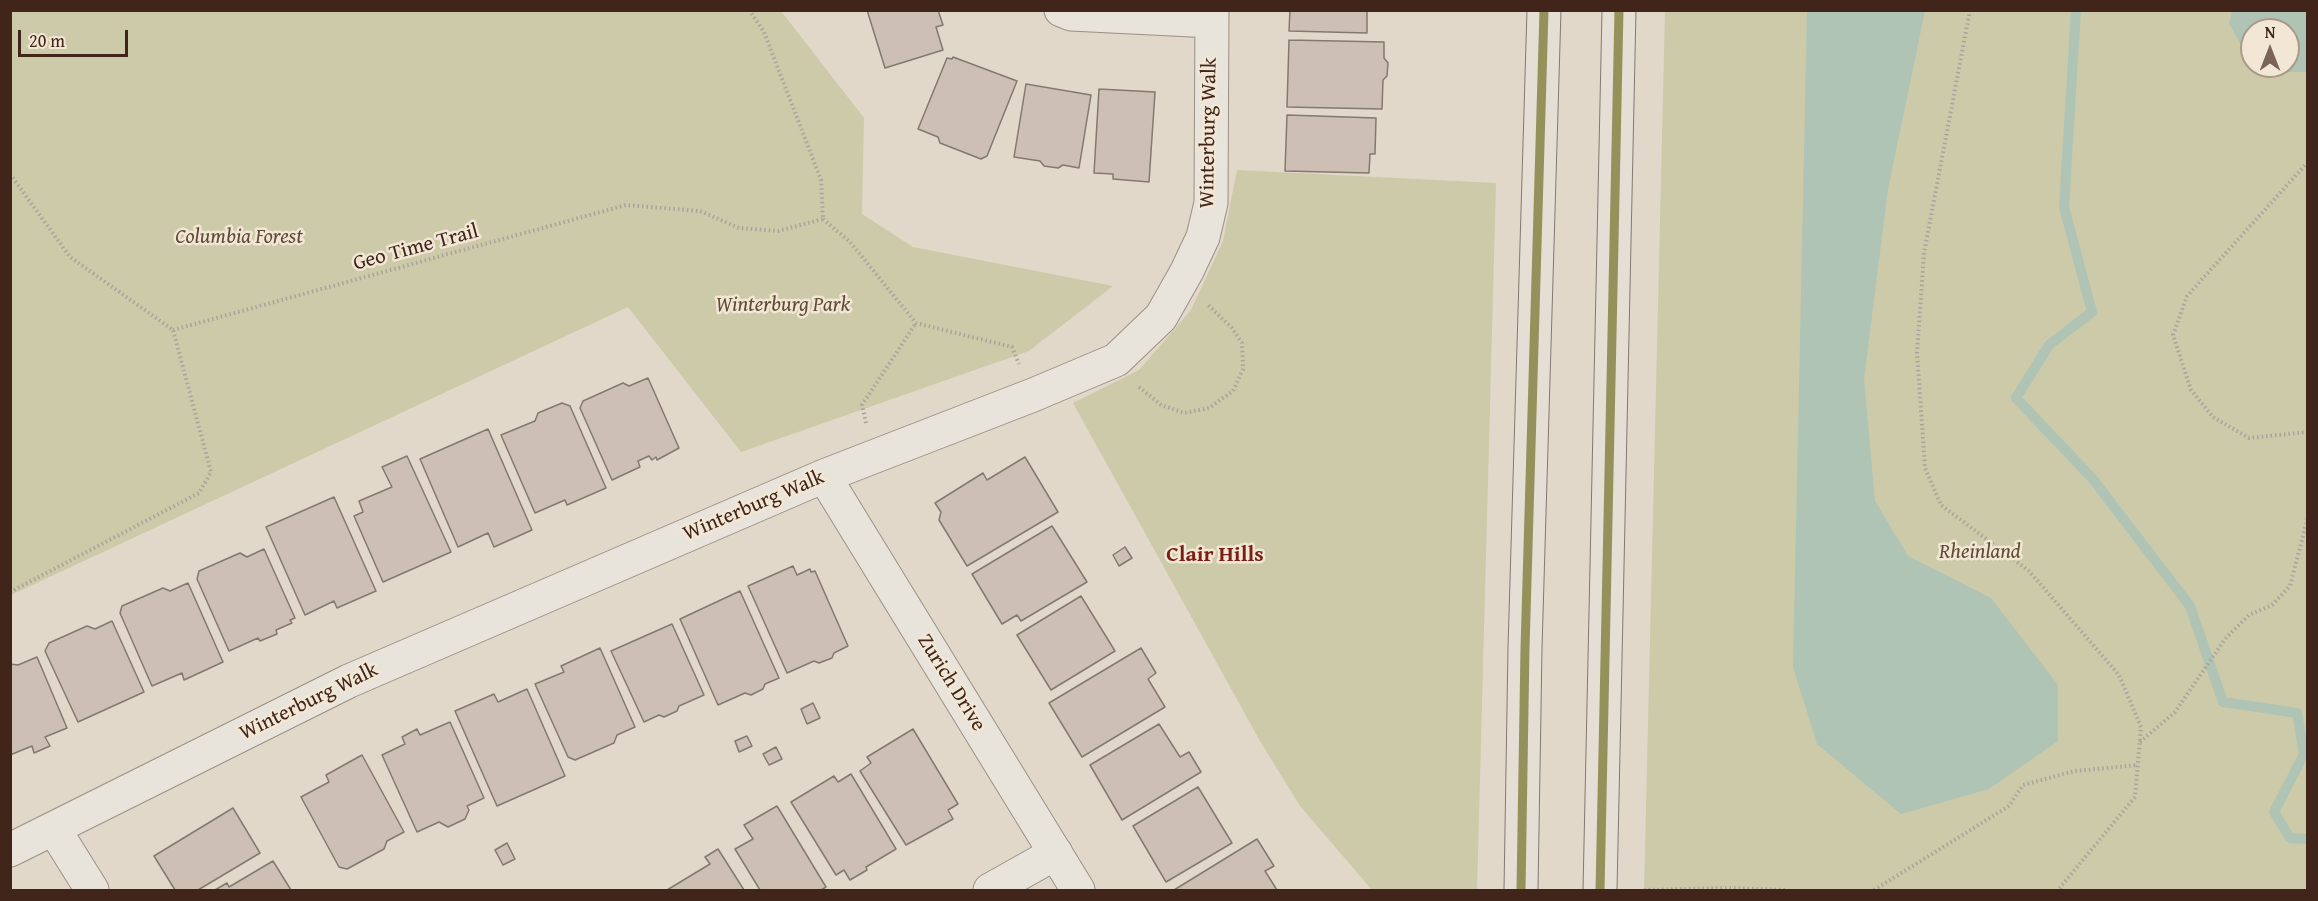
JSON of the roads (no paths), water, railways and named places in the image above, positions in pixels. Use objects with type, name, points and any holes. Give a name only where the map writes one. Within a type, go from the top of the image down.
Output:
[{"type":"main road","points":[[1521,891],[1525,648],[1544,10]]},
{"type":"main road","points":[[1600,891],[1619,10]]},
{"type":"street","points":[[1061,10],[1071,14],[1212,16]]},
{"type":"street","name":"Winterburg Walk","points":[[10,850],[349,681],[824,476],[1033,395],[1116,360],[1161,317],[1203,237],[1211,203],[1212,16]]},
{"type":"street","name":"Zurich Drive","points":[[824,476],[1078,891]]},
{"type":"street","points":[[54,829],[92,891]]},
{"type":"street","points":[[990,891],[1056,853]]},
{"type":"waterway","points":[[2076,10],[2064,207],[2092,312],[2049,345],[2016,398],[2092,478],[2190,606],[2223,702],[2297,713],[2304,754],[2274,812],[2290,838],[2308,839]]},
{"type":"district","name":"Clair Hills","points":[[1215,555]]},
{"type":"park label","name":"Columbia Forest","points":[[239,238]]},
{"type":"park label","name":"Winterburg Park","points":[[783,306]]},
{"type":"park label","name":"Rheinland","points":[[1980,553]]}]
